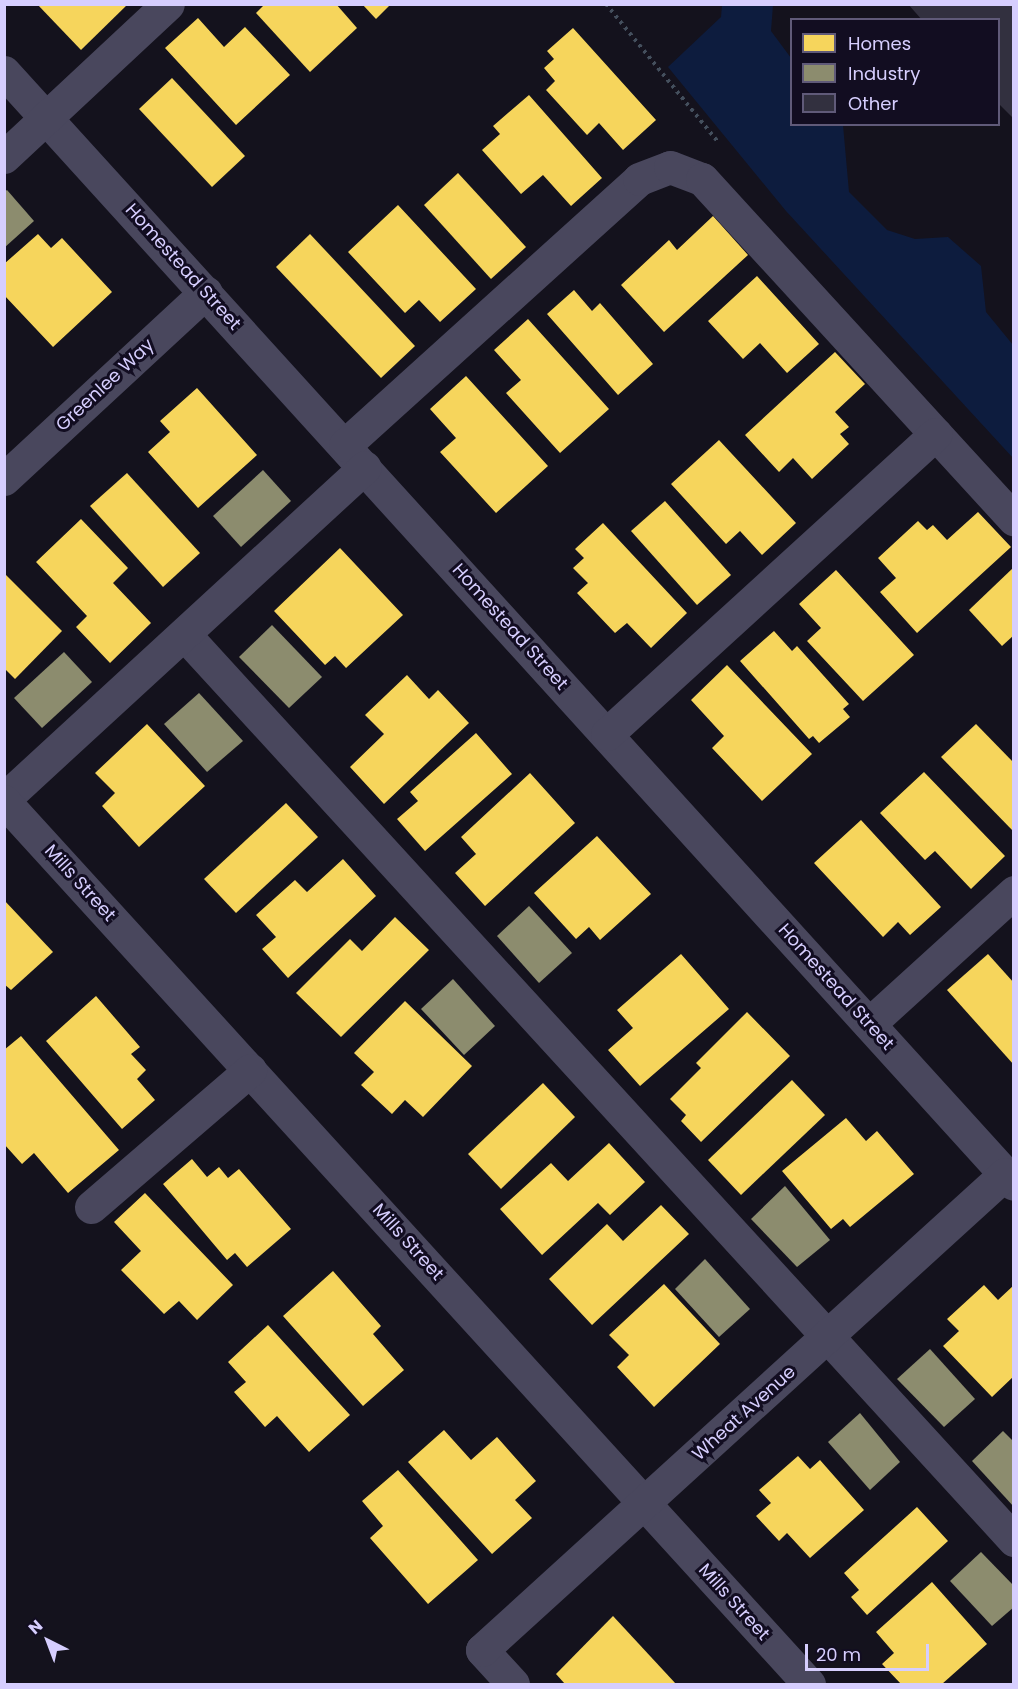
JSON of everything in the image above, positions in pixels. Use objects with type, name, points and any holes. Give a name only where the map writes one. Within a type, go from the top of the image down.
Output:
[{"type":"street","points":[[4,158],[168,4]]},
{"type":"street","name":"Homestead Street","points":[[4,72],[1009,1179]]},
{"type":"street","points":[[4,800],[184,634],[355,456],[639,179],[670,166],[702,178],[1014,520]]},
{"type":"street","name":"Greenlee Way","points":[[4,479],[206,292]]},
{"type":"street","points":[[607,734],[934,434]]},
{"type":"street","points":[[184,634],[1014,1540]]},
{"type":"street","name":"Mills Street","points":[[4,800],[809,1684]]},
{"type":"street","points":[[869,1024],[1014,892]]},
{"type":"street","points":[[91,1207],[250,1070]]},
{"type":"street","name":"Wheat Avenue","points":[[513,1684],[482,1650],[827,1338],[1009,1179]]},
{"type":"water","points":[[722,5],[773,5],[771,31],[790,57],[790,126],[843,126],[849,192],[887,230],[915,239],[948,237],[981,266],[986,312],[1013,345],[1013,458],[786,211],[668,67],[721,17]]},
{"type":"building: Homes","points":[[37,4],[128,4],[81,50]]},
{"type":"building: Homes","points":[[265,4],[336,4],[357,28],[310,72],[256,13]]},
{"type":"building: Homes","points":[[362,4],[391,4],[376,19]]},
{"type":"building: Homes","points":[[198,18],[224,47],[245,27],[290,75],[236,125],[165,48]]},
{"type":"building: Homes","points":[[573,28],[656,120],[623,150],[599,123],[587,135],[546,90],[555,81],[544,68],[554,59],[547,51]]},
{"type":"building: Homes","points":[[172,78],[245,156],[212,187],[139,109]]},
{"type":"building: Homes","points":[[529,95],[602,178],[571,206],[543,175],[521,194],[482,150],[500,134],[493,126]]},
{"type":"building: Homes","points":[[458,173],[526,247],[491,279],[424,205]]},
{"type":"building: Homes","points":[[398,205],[476,289],[440,322],[419,300],[405,313],[348,252]]},
{"type":"building: Homes","points":[[713,216],[748,255],[664,332],[621,285],[669,240],[677,250]]},
{"type":"building: Homes","points":[[38,234],[51,248],[62,238],[112,292],[53,347],[4,295],[4,264]]},
{"type":"building: Homes","points":[[310,234],[415,346],[381,378],[276,267]]},
{"type":"building: Homes","points":[[757,276],[819,344],[787,373],[760,343],[743,359],[708,321]]},
{"type":"building: Homes","points":[[574,290],[592,311],[600,303],[653,364],[618,395],[547,314]]},
{"type":"building: Homes","points":[[528,319],[609,409],[560,453],[506,393],[521,380],[494,350]]},
{"type":"building: Homes","points":[[835,352],[865,384],[835,412],[849,427],[840,434],[849,444],[812,479],[793,458],[779,472],[745,435]]},
{"type":"building: Homes","points":[[466,376],[548,466],[496,513],[440,452],[456,438],[430,409]]},
{"type":"building: Homes","points":[[197,388],[257,455],[198,508],[148,452],[170,432],[160,421]]},
{"type":"building: Homes","points":[[719,440],[796,523],[762,555],[740,531],[726,544],[671,484]]},
{"type":"building: Homes","points":[[127,473],[200,553],[163,587],[90,506]]},
{"type":"building: Homes","points":[[665,501],[731,575],[697,605],[631,531]]},
{"type":"building: Homes","points":[[978,512],[1011,547],[917,633],[880,592],[896,578],[878,558],[918,521],[927,530],[933,525],[947,540]]},
{"type":"building: Homes","points":[[81,519],[128,568],[113,583],[151,623],[110,663],[76,627],[87,616],[36,562]]},
{"type":"building: Homes","points":[[603,523],[687,613],[651,648],[627,623],[615,633],[577,593],[588,583],[573,568],[584,558],[575,549]]},
{"type":"building: Homes","points":[[340,548],[403,615],[346,668],[335,656],[325,665],[274,611]]},
{"type":"building: Homes","points":[[1014,567],[1014,635],[1002,646],[969,610]]},
{"type":"building: Homes","points":[[836,570],[914,655],[863,701],[807,641],[821,628],[799,604]]},
{"type":"building: Homes","points":[[4,573],[62,631],[15,679],[4,668]]},
{"type":"building: Homes","points":[[774,631],[792,651],[797,646],[849,704],[843,709],[850,717],[819,743],[813,736],[809,739],[740,661]]},
{"type":"building: Homes","points":[[727,665],[812,754],[762,801],[712,748],[724,736],[691,700]]},
{"type":"building: Homes","points":[[407,675],[429,699],[438,690],[469,723],[384,804],[350,767],[384,734],[365,715]]},
{"type":"building: Homes","points":[[147,724],[205,786],[139,847],[102,806],[115,793],[95,773]]},
{"type":"building: Homes","points":[[976,724],[1014,763],[1014,832],[941,757]]},
{"type":"building: Homes","points":[[476,733],[512,774],[425,851],[397,819],[418,801],[410,792]]},
{"type":"building: Homes","points":[[924,772],[1005,856],[971,889],[935,851],[925,860],[880,813]]},
{"type":"building: Homes","points":[[530,773],[575,823],[485,906],[455,873],[476,854],[461,837]]},
{"type":"building: Homes","points":[[286,803],[318,837],[236,913],[204,879]]},
{"type":"building: Homes","points":[[861,820],[941,907],[910,935],[898,922],[883,937],[814,863]]},
{"type":"building: Homes","points":[[597,836],[651,894],[600,940],[589,927],[576,939],[534,893]]},
{"type":"building: Homes","points":[[343,859],[376,896],[288,978],[262,949],[276,937],[256,915],[295,880],[307,892]]},
{"type":"building: Homes","points":[[4,900],[53,952],[11,990],[4,984]]},
{"type":"building: Homes","points":[[395,917],[429,950],[341,1037],[296,993],[350,939],[362,951]]},
{"type":"building: Homes","points":[[681,954],[729,1009],[640,1086],[608,1050],[633,1028],[617,1010]]},
{"type":"building: Homes","points":[[988,954],[1014,983],[1014,1065],[947,990]]},
{"type":"building: Homes","points":[[96,996],[140,1047],[131,1054],[146,1070],[137,1079],[155,1100],[122,1129],[46,1041]]},
{"type":"building: Homes","points":[[405,1001],[472,1066],[423,1117],[405,1100],[392,1114],[361,1085],[374,1072],[354,1053]]},
{"type":"building: Homes","points":[[747,1012],[790,1056],[701,1142],[681,1121],[686,1115],[670,1099],[701,1068],[696,1063]]},
{"type":"building: Homes","points":[[21,1036],[119,1150],[68,1193],[34,1153],[22,1164],[4,1144],[4,1050]]},
{"type":"building: Homes","points":[[792,1080],[825,1115],[741,1195],[708,1160]]},
{"type":"building: Homes","points":[[543,1083],[575,1117],[501,1189],[468,1154]]},
{"type":"building: Homes","points":[[846,1118],[866,1141],[877,1131],[914,1174],[850,1227],[843,1219],[831,1229],[782,1171]]},
{"type":"building: Homes","points":[[609,1143],[645,1182],[610,1215],[598,1203],[542,1255],[500,1209],[551,1163],[568,1181]]},
{"type":"building: Homes","points":[[192,1159],[207,1177],[219,1167],[228,1178],[239,1169],[291,1229],[247,1267],[235,1253],[227,1260],[163,1184]]},
{"type":"building: Homes","points":[[145,1193],[233,1285],[197,1320],[179,1301],[164,1314],[121,1270],[141,1251],[114,1222]]},
{"type":"building: Homes","points":[[661,1205],[689,1234],[592,1325],[549,1279],[607,1224],[623,1241]]},
{"type":"building: Homes","points":[[333,1271],[381,1326],[373,1334],[404,1370],[363,1406],[283,1316]]},
{"type":"building: Homes","points":[[664,1284],[720,1344],[654,1407],[617,1367],[629,1355],[609,1335]]},
{"type":"building: Homes","points":[[984,1285],[998,1300],[1014,1285],[1014,1376],[992,1397],[943,1346],[959,1331],[947,1319]]},
{"type":"building: Homes","points":[[268,1325],[350,1415],[309,1452],[277,1416],[265,1427],[234,1392],[246,1382],[228,1362]]},
{"type":"building: Homes","points":[[444,1430],[471,1460],[497,1437],[536,1481],[515,1500],[532,1518],[492,1554],[408,1462]]},
{"type":"building: Homes","points":[[798,1456],[810,1469],[820,1460],[864,1510],[810,1558],[787,1533],[779,1541],[756,1516],[771,1503],[759,1490]]},
{"type":"building: Homes","points":[[398,1470],[478,1560],[428,1604],[370,1538],[383,1526],[362,1501]]},
{"type":"building: Homes","points":[[917,1507],[948,1541],[867,1615],[851,1597],[859,1590],[844,1573]]},
{"type":"building: Homes","points":[[932,1582],[987,1644],[942,1684],[901,1684],[882,1664],[894,1653],[876,1632]]},
{"type":"building: Homes","points":[[613,1616],[676,1684],[565,1684],[556,1674]]},
{"type":"building: Industry","points":[[7,190],[34,221],[4,248],[4,192]]},
{"type":"building: Industry","points":[[263,470],[291,501],[241,547],[213,516]]},
{"type":"building: Industry","points":[[272,625],[322,677],[289,708],[239,657]]},
{"type":"building: Industry","points":[[64,652],[92,682],[42,728],[14,698]]},
{"type":"building: Industry","points":[[199,693],[243,741],[207,772],[164,724]]},
{"type":"building: Industry","points":[[529,906],[572,953],[539,983],[497,936]]},
{"type":"building: Industry","points":[[453,979],[495,1026],[464,1055],[421,1009]]},
{"type":"building: Industry","points":[[785,1186],[830,1240],[797,1267],[751,1219]]},
{"type":"building: Industry","points":[[705,1259],[750,1309],[719,1337],[675,1289]]},
{"type":"building: Industry","points":[[930,1349],[975,1399],[944,1427],[897,1379]]},
{"type":"building: Industry","points":[[860,1413],[900,1462],[870,1490],[828,1442]]},
{"type":"building: Industry","points":[[1003,1431],[1014,1442],[1014,1507],[972,1461]]},
{"type":"building: Industry","points":[[981,1552],[1014,1586],[1014,1607],[992,1626],[950,1581]]},
{"type":"building: Other","points":[[908,4],[1014,4],[1014,119],[1000,105],[1000,18],[920,18]]}]
